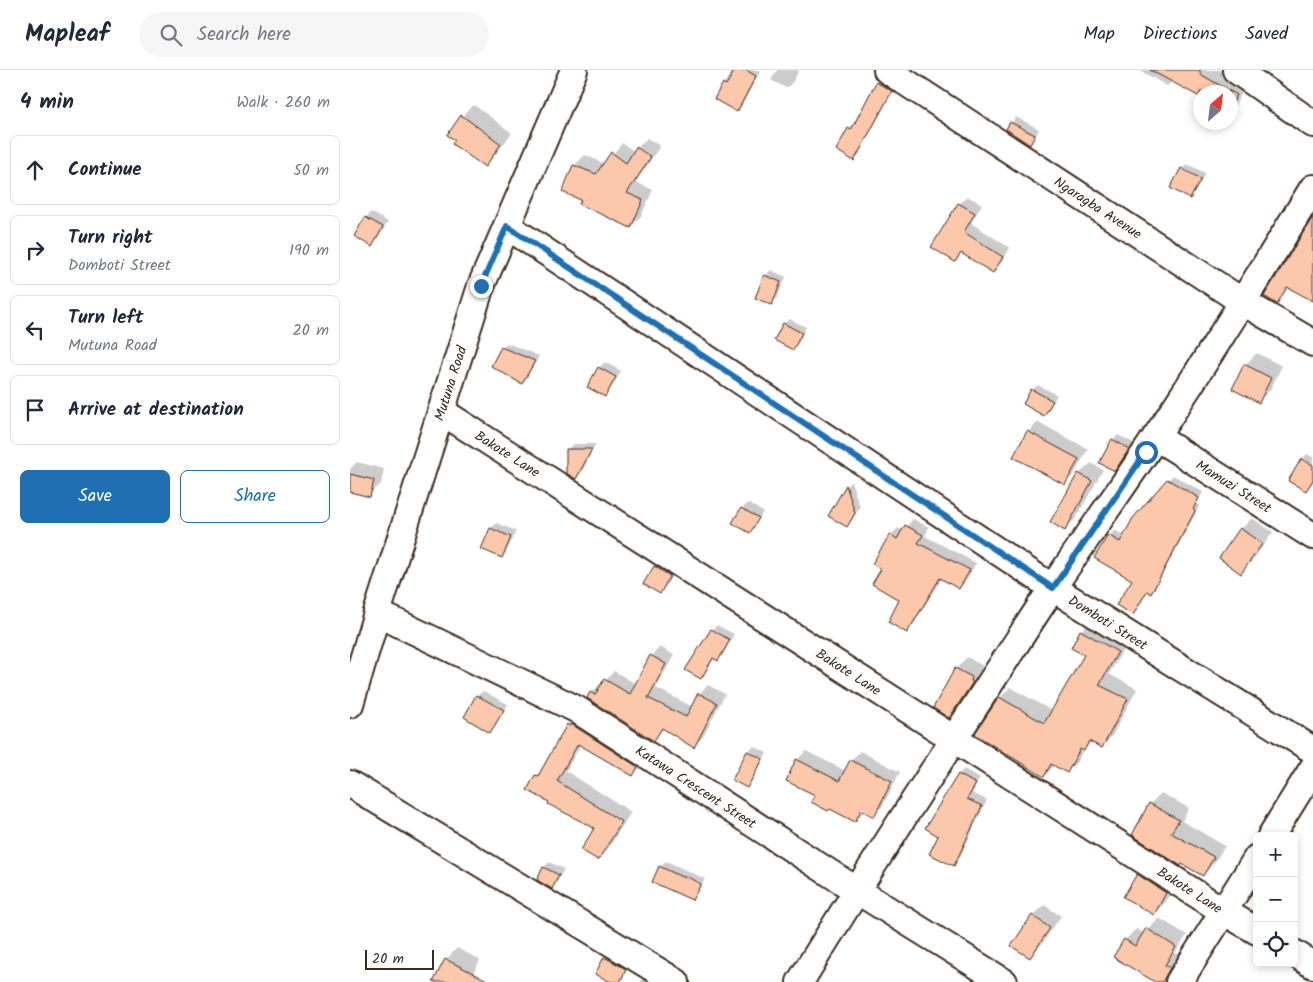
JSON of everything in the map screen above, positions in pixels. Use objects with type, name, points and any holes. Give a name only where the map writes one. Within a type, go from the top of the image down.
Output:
[{"type":"street","name":"Mutuna Road","points":[[350,704],[481,286],[574,70]]},
{"type":"street","name":"Ngaragba Avenue","points":[[887,70],[1243,302],[1313,343]]},
{"type":"street","points":[[1236,70],[1313,124]]},
{"type":"street","points":[[800,982],[856,890],[954,739],[1053,588],[1156,437],[1243,302],[1313,188]]},
{"type":"street","name":"Domboti Street","points":[[507,226],[1053,588],[1313,750]]},
{"type":"street","name":"Bakote Lane","points":[[441,411],[1253,929]]},
{"type":"street","name":"Mamuzi Street","points":[[1156,437],[1313,536]]},
{"type":"street","name":"Katawa Crescent Street","points":[[377,613],[576,709],[856,890],[1004,982]]},
{"type":"street","points":[[1273,832],[1313,768]]},
{"type":"street","points":[[350,784],[676,982]]},
{"type":"street","points":[[1179,982],[1253,864]]},
{"type":"street","points":[[1298,955],[1313,964]]},
{"type":"building","points":[[735,70],[746,70],[756,76],[737,112],[714,99],[723,83],[726,85]]},
{"type":"building","points":[[1150,70],[1200,70],[1200,74],[1219,85],[1193,85],[1193,93]]},
{"type":"building","points":[[876,82],[892,91],[854,161],[836,150],[848,128],[851,130]]},
{"type":"building","points":[[461,115],[501,144],[485,167],[452,144],[455,140],[447,135]]},
{"type":"building","points":[[1010,122],[1035,135],[1030,145],[1006,129]]},
{"type":"building","points":[[636,147],[651,157],[627,193],[643,200],[631,228],[579,204],[581,200],[562,192],[573,165],[596,174],[611,152],[626,163]]},
{"type":"building","points":[[1181,168],[1201,179],[1190,199],[1170,188]]},
{"type":"building","points":[[958,203],[975,213],[964,232],[1003,257],[993,273],[961,253],[955,262],[931,247]]},
{"type":"building","points":[[365,217],[383,227],[372,247],[354,236]]},
{"type":"building","points":[[1313,217],[1313,301],[1287,287],[1277,304],[1264,296]]},
{"type":"building","points":[[764,275],[781,282],[772,305],[755,298]]},
{"type":"building","points":[[783,323],[802,333],[793,350],[774,340]]},
{"type":"building","points":[[501,347],[535,361],[522,384],[491,366]]},
{"type":"building","points":[[1244,364],[1271,378],[1259,403],[1232,389]]},
{"type":"building","points":[[598,367],[616,377],[605,397],[587,387]]},
{"type":"building","points":[[1031,389],[1053,401],[1044,416],[1023,404]]},
{"type":"building","points":[[1027,431],[1079,459],[1065,485],[1013,457]]},
{"type":"building","points":[[1112,439],[1129,449],[1115,471],[1099,463]]},
{"type":"building","points":[[566,449],[592,449],[576,479],[566,473]]},
{"type":"building","points":[[1301,459],[1313,465],[1313,480],[1306,491],[1288,481]]},
{"type":"building","points":[[1078,473],[1092,481],[1065,531],[1050,522]]},
{"type":"building","points":[[350,474],[374,480],[370,497],[350,492]]},
{"type":"building","points":[[1167,479],[1199,498],[1193,509],[1195,511],[1151,594],[1147,591],[1133,615],[1116,605],[1132,580],[1094,558],[1108,535],[1120,542],[1133,518]]},
{"type":"building","points":[[846,485],[855,513],[847,527],[828,516]]},
{"type":"building","points":[[741,508],[759,518],[750,533],[732,523]]},
{"type":"building","points":[[905,525],[923,535],[918,543],[970,570],[959,589],[940,578],[907,633],[888,622],[899,600],[872,584],[881,569],[872,564],[890,534],[897,539]]},
{"type":"building","points":[[490,528],[511,537],[502,558],[481,549]]},
{"type":"building","points":[[1240,528],[1262,544],[1241,574],[1219,558]]},
{"type":"building","points":[[654,566],[670,576],[660,594],[643,584]]},
{"type":"building","points":[[711,629],[730,640],[718,661],[713,658],[701,679],[685,670]]},
{"type":"building","points":[[1080,630],[1118,652],[1099,685],[1128,699],[1102,748],[1089,741],[1084,751],[1080,749],[1067,773],[1051,764],[1044,777],[975,733],[999,697],[1044,723],[1084,655],[1071,648]]},
{"type":"building","points":[[650,655],[666,664],[648,698],[686,717],[698,693],[717,703],[694,748],[662,728],[654,741],[587,698],[590,692],[595,695],[604,679],[630,694]]},
{"type":"building","points":[[955,668],[972,677],[971,681],[973,682],[949,718],[933,708]]},
{"type":"building","points":[[476,695],[504,710],[490,733],[464,717]]},
{"type":"building","points":[[567,724],[570,726],[571,724],[638,767],[633,776],[578,744],[557,781],[622,822],[598,860],[581,850],[594,828],[548,804],[549,802],[527,790],[535,775],[538,776]]},
{"type":"building","points":[[747,751],[763,759],[747,788],[732,780]]},
{"type":"building","points":[[796,759],[839,781],[850,760],[892,781],[874,817],[861,810],[855,822],[811,802],[815,795],[786,781]]},
{"type":"building","points":[[958,774],[976,784],[967,799],[982,806],[954,866],[929,854],[938,836],[925,828]]},
{"type":"building","points":[[1149,803],[1179,820],[1171,833],[1214,857],[1203,876],[1182,864],[1181,866],[1132,835]]},
{"type":"building","points":[[659,866],[701,884],[692,900],[652,882]]},
{"type":"building","points":[[543,867],[559,875],[552,889],[537,880]]},
{"type":"building","points":[[1137,874],[1166,893],[1154,915],[1123,897]]},
{"type":"building","points":[[1032,915],[1050,928],[1030,958],[1011,946]]},
{"type":"building","points":[[1146,928],[1176,947],[1165,965],[1170,968],[1162,982],[1155,982],[1113,957],[1124,939],[1135,946]]},
{"type":"building","points":[[604,957],[626,969],[620,982],[611,982],[595,974]]},
{"type":"building","points":[[445,959],[491,982],[433,982]]},
{"type":"route","points":[[481,286],[507,226],[1053,588],[1146,452]]}]
